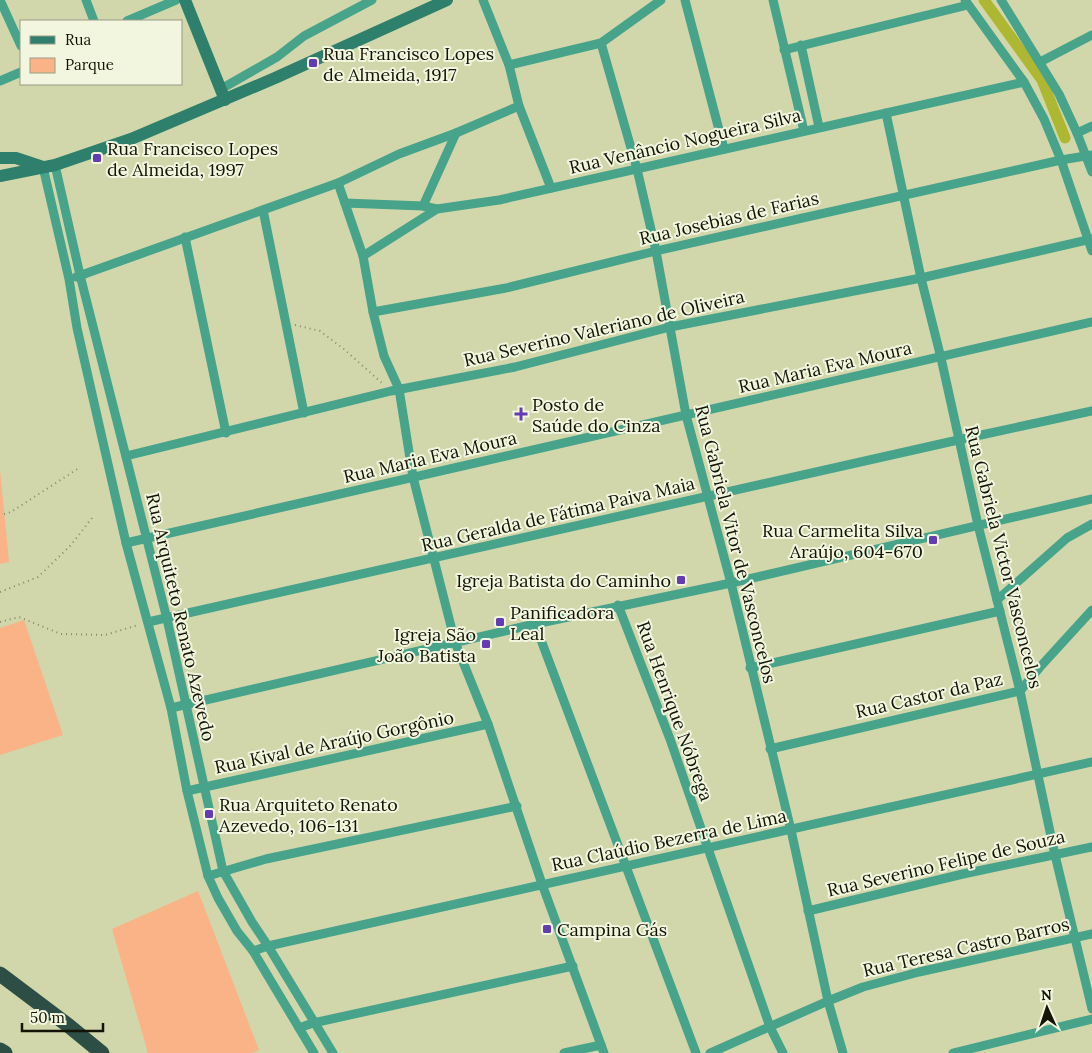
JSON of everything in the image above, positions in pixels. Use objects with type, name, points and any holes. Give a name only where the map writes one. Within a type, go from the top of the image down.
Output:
[{"type":"highway","points":[[0,974],[70,1026],[102,1053]]},
{"type":"highway","points":[[0,1050],[4,1053]]},
{"type":"main road","points":[[185,0],[223,94]]},
{"type":"main road","points":[[0,176],[49,166],[132,139],[223,94],[442,1]]},
{"type":"main road","points":[[0,158],[16,158],[49,166]]},
{"type":"street","points":[[0,0],[20,44]]},
{"type":"street","points":[[86,0],[94,20]]},
{"type":"street","points":[[129,20],[176,0]]},
{"type":"street","points":[[223,94],[304,36],[372,0]]},
{"type":"street","points":[[483,0],[509,65],[519,106],[552,188]]},
{"type":"street","points":[[509,65],[601,43],[661,0]]},
{"type":"street","points":[[685,0],[724,149]]},
{"type":"street","points":[[773,0],[804,131]]},
{"type":"street","points":[[1001,0],[1059,94],[1089,156],[1092,172]]},
{"type":"street","points":[[784,50],[967,2],[1024,82],[1044,120],[1090,239],[1092,251]]},
{"type":"street","points":[[1040,62],[1092,35]]},
{"type":"street","name":"Rua Gabriela Vitor de Vasconcelos","points":[[601,43],[637,169],[656,251],[686,415],[731,583],[750,668],[791,830],[828,1001],[843,1053]]},
{"type":"street","points":[[801,45],[819,127]]},
{"type":"street","points":[[0,81],[20,72]]},
{"type":"street","name":"Rua Venâncio Nogueira Silva","points":[[363,256],[437,209],[499,200],[1024,82]]},
{"type":"street","points":[[69,279],[338,183],[400,154],[519,106]]},
{"type":"street","name":"Rua Gabriela Victor Vasconcelos","points":[[886,112],[958,440],[1020,691],[1055,855],[1092,1009]]},
{"type":"street","points":[[1077,133],[1092,126]]},
{"type":"street","points":[[423,206],[456,133]]},
{"type":"street","name":"Rua Josebias de Farias","points":[[373,312],[506,288],[656,251],[1061,160],[1089,156]]},
{"type":"street","name":"Rua Arquiteto Renato Azevedo","points":[[49,166],[80,275],[167,619],[223,871],[313,1023],[333,1053]]},
{"type":"street","name":"Rua Arquiteto Renato Azevedo","points":[[49,166],[77,328],[126,543],[171,708],[208,876],[237,931],[252,951],[314,1053]]},
{"type":"street","points":[[338,183],[363,256],[373,312],[395,390],[413,477],[455,642],[488,724],[542,884],[603,1049],[564,1053]]},
{"type":"street","points":[[345,203],[423,206],[437,209]]},
{"type":"street","points":[[262,210],[304,413]]},
{"type":"street","points":[[185,237],[226,433]]},
{"type":"street","name":"Rua Severino Valeriano de Oliveira","points":[[126,456],[395,390],[515,367],[670,327],[921,278],[1090,239]]},
{"type":"street","name":"Rua Maria Eva Moura","points":[[126,543],[1092,322]]},
{"type":"street","name":"Rua Geralda de Fátima Paiva Maia","points":[[148,622],[1092,411]]},
{"type":"street","points":[[171,708],[618,605],[731,583],[1092,499]]},
{"type":"street","points":[[997,600],[1067,538],[1092,524]]},
{"type":"street","name":"Rua Henrique Nóbrega","points":[[618,605],[670,739],[770,1027],[783,1053]]},
{"type":"street","name":"Rua Castor da Paz","points":[[770,749],[1020,691],[1092,610]]},
{"type":"street","points":[[750,668],[1000,611]]},
{"type":"street","points":[[535,624],[696,1053]]},
{"type":"street","name":"Rua Kival de Araújo Gorgônio","points":[[188,791],[488,724]]},
{"type":"street","name":"Rua Claúdio Bezerra de Lima","points":[[252,951],[542,884],[707,849],[1092,762]]},
{"type":"street","points":[[208,876],[266,859],[349,840],[516,806]]},
{"type":"street","name":"Rua Severino Felipe de Souza","points":[[808,911],[963,874],[1092,847]]},
{"type":"street","name":"Rua Teresa Castro Barros","points":[[710,1053],[863,987],[919,972],[1092,934]]},
{"type":"street","points":[[299,1028],[313,1023],[573,966]]},
{"type":"street","points":[[953,1053],[1092,1019]]},
{"type":"path","points":[[286,323],[320,331],[395,390]]},
{"type":"path","points":[[4,514],[11,512],[79,468]]},
{"type":"path","points":[[0,592],[38,577],[71,545],[92,518]]},
{"type":"path","points":[[0,622],[19,617],[61,634],[105,635],[148,622]]},
{"type":"green space","points":[[0,469],[9,562],[0,564]]},
{"type":"green space","points":[[24,620],[63,735],[0,755],[0,628]]},
{"type":"green space","points":[[198,891],[259,1050],[251,1053],[148,1053],[112,929]]},
{"type":"waterway","points":[[984,0],[1042,80],[1065,138]]},
{"type":"place","name":"Rua Francisco Lopes de Almeida, 1917","points":[[313,63]]},
{"type":"place","name":"Rua Francisco Lopes de Almeida, 1997","points":[[97,158]]},
{"type":"place","name":"Posto de Saúde do Cinza","points":[[521,414]]},
{"type":"place","name":"Rua Carmelita Silva Araújo, 604-670","points":[[933,540]]},
{"type":"place","name":"Igreja Batista do Caminho","points":[[681,580]]},
{"type":"place","name":"Panificadora Leal","points":[[500,622]]},
{"type":"place","name":"Igreja São João Batista","points":[[486,644]]},
{"type":"place","name":"Rua Arquiteto Renato Azevedo, 106-131","points":[[209,814]]},
{"type":"place","name":"Campina Gás","points":[[547,929]]}]
